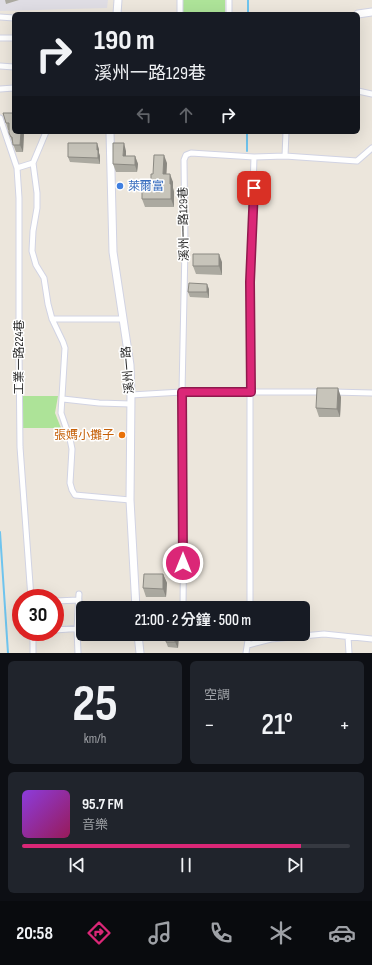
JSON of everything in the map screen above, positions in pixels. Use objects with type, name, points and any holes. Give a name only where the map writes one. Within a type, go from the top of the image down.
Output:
[{"type":"street","points":[[117,12],[118,0]]},
{"type":"street","points":[[180,0],[180,12]]},
{"type":"street","points":[[229,0],[229,12]]},
{"type":"street","points":[[360,14],[372,12]]},
{"type":"street","points":[[0,17],[12,18]]},
{"type":"street","points":[[0,38],[12,38]]},
{"type":"street","points":[[0,66],[12,67]]},
{"type":"street","points":[[0,89],[12,88]]},
{"type":"street","points":[[360,91],[372,94]]},
{"type":"street","name":"工業一路224巷","points":[[0,118],[17,168],[19,206],[20,447],[30,589]]},
{"type":"street","points":[[45,134],[33,163],[37,208],[33,231],[32,251],[36,265],[44,278],[52,318],[65,348],[61,413],[72,449],[69,474],[70,482],[72,490],[76,495],[130,500]]},
{"type":"street","name":"溪州一路","points":[[110,134],[113,252],[130,365],[130,500],[136,601]]},
{"type":"street","points":[[285,156],[286,134]]},
{"type":"street","name":"溪州一路129巷","points":[[183,601],[184,506],[182,392],[185,247],[184,160],[186,155],[191,153],[285,156],[346,162],[356,161],[372,148]]},
{"type":"street","points":[[250,601],[250,282],[254,156]]},
{"type":"street","points":[[17,168],[33,163]]},
{"type":"street","points":[[52,318],[122,319]]},
{"type":"street","points":[[131,395],[182,392],[372,393]]},
{"type":"street","points":[[63,399],[99,403],[131,404]]},
{"type":"street","points":[[64,601],[79,600],[79,594]]},
{"type":"street","points":[[64,630],[76,629]]},
{"type":"street","points":[[248,645],[272,639],[324,634],[372,639]]},
{"type":"street","points":[[348,636],[349,653]]},
{"type":"street","points":[[33,641],[33,653]]},
{"type":"street","points":[[78,641],[78,653]]},
{"type":"street","points":[[139,641],[140,653]]},
{"type":"street","points":[[246,653],[248,641]]},
{"type":"shaded area","points":[[0,0],[108,0],[107,8],[0,11]]},
{"type":"green space","points":[[181,0],[225,0],[225,12],[181,12]]},
{"type":"green space","points":[[20,396],[58,396],[55,413],[61,428],[21,428]]},
{"type":"building","points":[[3,113],[12,113],[12,134],[21,134],[20,145],[13,145],[12,137],[9,133],[9,123],[6,123]]},
{"type":"building","points":[[68,143],[97,143],[98,158],[68,157]]},
{"type":"building","points":[[113,143],[124,143],[123,156],[135,156],[135,165],[113,164]]},
{"type":"building","points":[[154,155],[164,155],[163,174],[170,174],[171,199],[142,199],[142,184],[151,184]]},
{"type":"building","points":[[193,254],[219,254],[219,266],[193,266]]},
{"type":"building","points":[[189,283],[207,284],[207,292],[188,292]]},
{"type":"building","points":[[317,388],[338,388],[337,409],[316,408]]},
{"type":"building","points":[[144,574],[163,574],[163,589],[143,588]]},
{"type":"waterway","points":[[248,0],[248,12]]},
{"type":"waterway","points":[[247,134],[247,151]]},
{"type":"waterway","points":[[0,532],[8,653]]},
{"type":"place","name":"萊爾富","points":[[120,186]]},
{"type":"place","name":"張媽小攤子","points":[[122,435]]},
{"type":"route","points":[[183,563],[184,506],[182,392],[251,392],[250,282],[254,188]]}]
